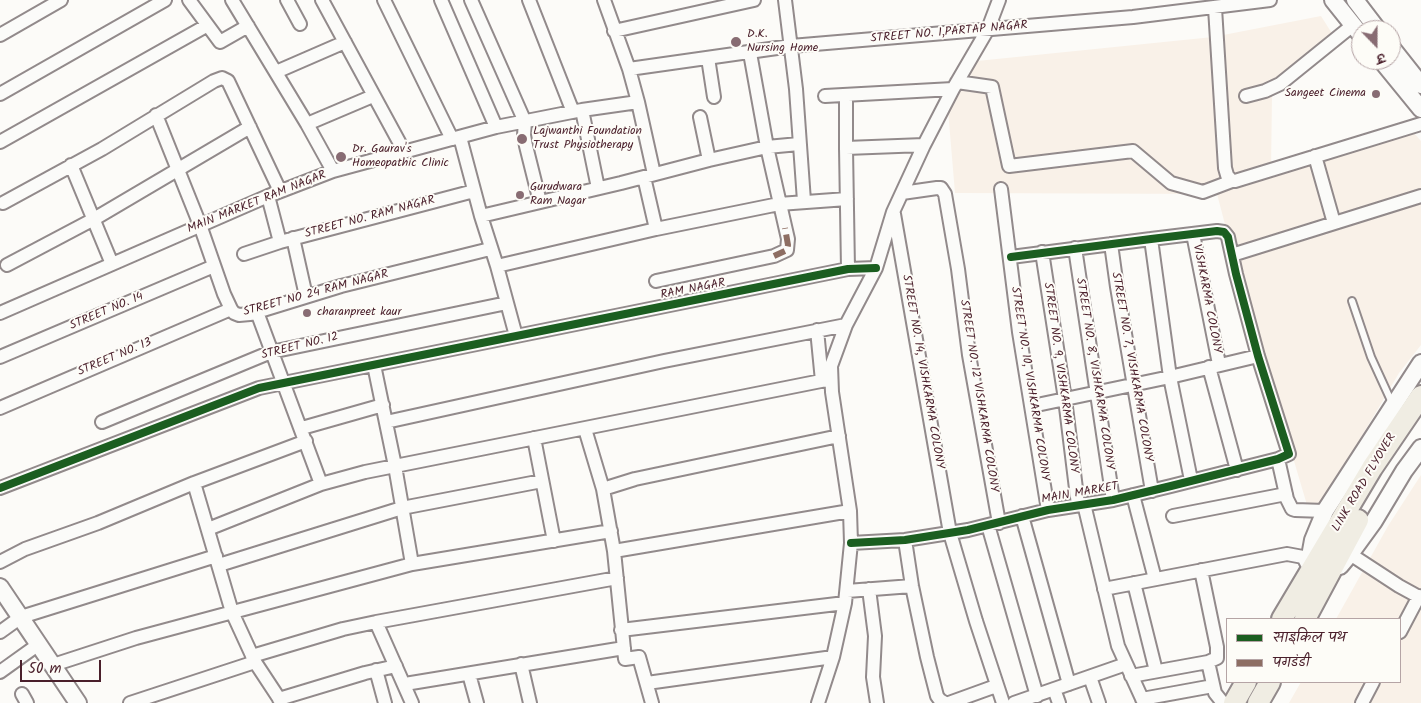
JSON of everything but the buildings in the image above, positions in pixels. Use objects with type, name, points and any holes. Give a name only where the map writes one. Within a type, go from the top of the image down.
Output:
[{"type":"main road","name":"LINK ROAD FLYOVER","points":[[1343,544],[1372,468],[1421,396]]},
{"type":"main road","name":"LINK ROAD FLYOVER","points":[[1318,576],[1343,544],[1378,482],[1421,419]]},
{"type":"main road","points":[[1283,618],[1318,576]]},
{"type":"main road","points":[[1304,618],[1318,576]]},
{"type":"main road","points":[[1234,703],[1245,683]]},
{"type":"main road","points":[[1258,703],[1269,683]]},
{"type":"street","points":[[0,35],[61,0]]},
{"type":"street","points":[[0,94],[165,0]]},
{"type":"street","points":[[189,0],[206,26],[220,42],[248,26]]},
{"type":"street","points":[[232,0],[307,124],[333,172]]},
{"type":"street","points":[[287,0],[300,24]]},
{"type":"street","points":[[322,0],[404,151]]},
{"type":"street","points":[[384,0],[456,138],[497,266],[516,336]]},
{"type":"street","points":[[440,0],[496,127]]},
{"type":"street","points":[[471,0],[525,122],[524,135],[526,146],[540,202]]},
{"type":"street","points":[[529,0],[578,111],[598,188]]},
{"type":"street","points":[[604,0],[614,31],[630,69],[638,102],[656,229]]},
{"type":"street","points":[[614,31],[754,0]]},
{"type":"street","points":[[785,0],[796,90],[804,201]]},
{"type":"street","points":[[826,380],[846,325],[876,268],[893,212],[924,145],[988,29],[1000,0]]},
{"type":"street","name":"STREET NO. 1,PARTAP NAGAR","points":[[630,69],[791,46],[1134,17],[1270,0]]},
{"type":"street","points":[[1333,0],[1351,22]]},
{"type":"street","points":[[1355,0],[1370,20]]},
{"type":"street","points":[[1215,8],[1225,168],[1226,175],[1232,181]]},
{"type":"street","points":[[0,142],[206,26]]},
{"type":"street","points":[[1246,96],[1265,91],[1280,84],[1351,34]]},
{"type":"street","points":[[276,72],[345,42]]},
{"type":"street","points":[[656,281],[774,256],[785,251],[788,245],[767,148],[750,53]]},
{"type":"street","points":[[708,58],[714,97]]},
{"type":"street","points":[[1401,60],[1421,85]]},
{"type":"street","points":[[1389,70],[1421,109]]},
{"type":"street","points":[[3,202],[222,78],[228,81],[280,192]]},
{"type":"street","points":[[826,96],[846,96],[955,86],[992,87],[1009,166],[1133,151],[1170,183],[1203,192],[1232,181],[1235,182],[1421,124]]},
{"type":"street","points":[[307,124],[374,96]]},
{"type":"street","points":[[846,96],[848,269]]},
{"type":"street","name":"MAIN MARKET RAM NAGAR","points":[[0,313],[268,196],[333,172],[496,127],[578,111],[638,102]]},
{"type":"street","name":"STREET NO 24 RAM NAGAR","points":[[156,115],[231,309],[238,315],[257,312],[341,286],[490,249]]},
{"type":"street","points":[[700,117],[709,160]]},
{"type":"street","points":[[6,265],[94,219],[250,127]]},
{"type":"street","points":[[480,216],[709,160],[767,148],[799,144]]},
{"type":"street","points":[[846,148],[924,145]]},
{"type":"street","points":[[1315,156],[1334,223]]},
{"type":"street","points":[[71,165],[112,264]]},
{"type":"street","name":"STREET NO. 12 VISHKARMA COLONY","points":[[902,193],[941,188],[945,194],[958,269],[994,524],[1037,696]]},
{"type":"street","name":"STREET NO. 10, VISHKARMA COLONY","points":[[1000,188],[1019,332],[1048,510]]},
{"type":"street","name":"STREET NO. RAM NAGAR","points":[[244,254],[293,238],[474,191]]},
{"type":"street","points":[[268,196],[280,242]]},
{"type":"street","points":[[1232,255],[1421,196]]},
{"type":"street","points":[[497,266],[656,229],[779,204],[847,198]]},
{"type":"street","name":"STREET NO. 14, VISHKARMA COLONY","points":[[893,212],[950,533],[996,686],[1003,703]]},
{"type":"street","points":[[1010,257],[1150,238],[1217,231],[1224,232],[1228,237],[1258,356],[1289,454],[1278,459],[1286,494],[1292,509],[1325,511]]},
{"type":"street","name":"VISHKARMA COLONY","points":[[1193,234],[1214,366],[1237,470]]},
{"type":"street","points":[[293,238],[306,296]]},
{"type":"street","points":[[1150,238],[1170,377],[1192,480]]},
{"type":"street","name":"STREET NO. 7, VISHKARMA COLONY","points":[[1111,244],[1152,490]]},
{"type":"street","name":"STREET NO. 8, VISHKARMA COLONY","points":[[1075,248],[1113,500]]},
{"type":"street","name":"STREET NO. 9, VISHKARMA COLONY","points":[[1042,252],[1081,504],[1118,646],[1143,701]]},
{"type":"street","name":"STREET NO. 14","points":[[0,357],[214,266]]},
{"type":"street","name":"RAM NAGAR","points":[[0,488],[259,388],[848,269],[876,268]]},
{"type":"street","name":"STREET NO. 12","points":[[102,422],[271,352],[507,304]]},
{"type":"street","name":"STREET NO. 13","points":[[0,408],[231,309]]},
{"type":"street","points":[[257,312],[321,484]]},
{"type":"street","points":[[386,422],[664,361],[846,325]]},
{"type":"street","points":[[818,330],[826,380],[839,436],[850,511],[852,543],[846,597],[834,657],[818,703]]},
{"type":"street","points":[[1032,406],[1258,356]]},
{"type":"street","points":[[1318,576],[1311,551],[1313,540],[1325,511],[1420,363]]},
{"type":"street","points":[[374,366],[395,466],[412,564]]},
{"type":"street","points":[[208,528],[321,484],[365,472],[826,380]]},
{"type":"street","points":[[0,562],[25,549],[98,523],[304,435],[383,405]]},
{"type":"street","points":[[585,429],[603,489],[614,551],[625,659],[639,656],[652,703]]},
{"type":"street","points":[[603,489],[635,479],[839,436]]},
{"type":"street","points":[[534,438],[554,541]]},
{"type":"street","points":[[1401,630],[1420,597],[1399,586],[1343,544],[1374,521],[1404,471],[1421,448]]},
{"type":"street","name":"MAIN MARKET","points":[[852,543],[905,540],[950,533],[1048,510],[1113,500],[1278,459]]},
{"type":"street","points":[[0,632],[21,617],[402,508],[542,482]]},
{"type":"street","points":[[194,483],[232,612],[254,659],[280,701],[376,670],[396,666]]},
{"type":"street","points":[[1173,516],[1286,494]]},
{"type":"street","points":[[1133,495],[1155,579]]},
{"type":"street","points":[[614,551],[850,511]]},
{"type":"street","points":[[1022,516],[1069,684]]},
{"type":"street","points":[[53,665],[136,638],[412,564],[610,530]]},
{"type":"street","points":[[905,540],[912,586],[937,696],[945,703]]},
{"type":"street","points":[[1104,589],[1286,554],[1303,557],[1318,576]]},
{"type":"street","points":[[1014,703],[1090,677],[1129,670],[1156,672],[1208,662],[1217,658],[1218,654],[1201,570]]},
{"type":"street","points":[[130,703],[343,630],[376,622],[617,578]]},
{"type":"street","points":[[1134,583],[1156,672]]},
{"type":"street","points":[[621,630],[846,597],[869,589],[912,586]]},
{"type":"street","points":[[0,587],[78,703]]},
{"type":"street","points":[[869,589],[875,636],[873,677],[878,703]]},
{"type":"street","points":[[376,622],[412,703]]},
{"type":"street","points":[[0,672],[39,644]]},
{"type":"street","points":[[405,684],[624,648]]},
{"type":"street","points":[[647,683],[834,657]]},
{"type":"street","points":[[1208,662],[1213,686],[1218,698],[1223,703]]},
{"type":"street","points":[[521,664],[530,703]]},
{"type":"street","points":[[376,670],[385,703]]},
{"type":"street","points":[[469,674],[477,703]]},
{"type":"street","points":[[1090,677],[1099,703]]},
{"type":"street","points":[[1362,703],[1373,683]]},
{"type":"street","points":[[949,703],[996,686]]},
{"type":"street","points":[[1143,701],[1213,686]]},
{"type":"street","points":[[1054,690],[1059,703]]},
{"type":"lane","points":[[1352,301],[1371,357],[1393,406]]},
{"type":"shaded area","points":[[1321,16],[1338,43],[1272,96],[1271,170],[1414,133],[1421,141],[1421,345],[1399,373],[1322,504],[1307,505],[1217,194],[955,193],[948,110],[977,61],[1213,37]]},
{"type":"shaded area","points":[[1421,475],[1421,703],[1289,703],[1300,683],[1401,683],[1401,618],[1337,618],[1388,526]]},
{"type":"marked path","points":[[774,256],[787,250],[785,228]]},
{"type":"cycle path","points":[[851,543],[905,540],[968,530],[1048,510],[1113,500],[1278,459],[1289,454],[1258,356],[1228,237],[1224,232],[1217,231],[1011,257]]},
{"type":"cycle path","points":[[0,488],[259,388],[848,269],[876,268]]},
{"type":"place","name":"D.K. Nursing Home","points":[[736,42]]},
{"type":"place","name":"Sangeet Cinema","points":[[1376,94]]},
{"type":"place","name":"Lajwanthi Foundation Trust Physiotherapy","points":[[522,139]]},
{"type":"place","name":"Dr. Gaurav's Homeopathic Clinic","points":[[341,157]]},
{"type":"place","name":"Gurudwara Ram Nagar","points":[[520,195]]},
{"type":"place","name":"charanpreet kaur","points":[[307,313]]}]
